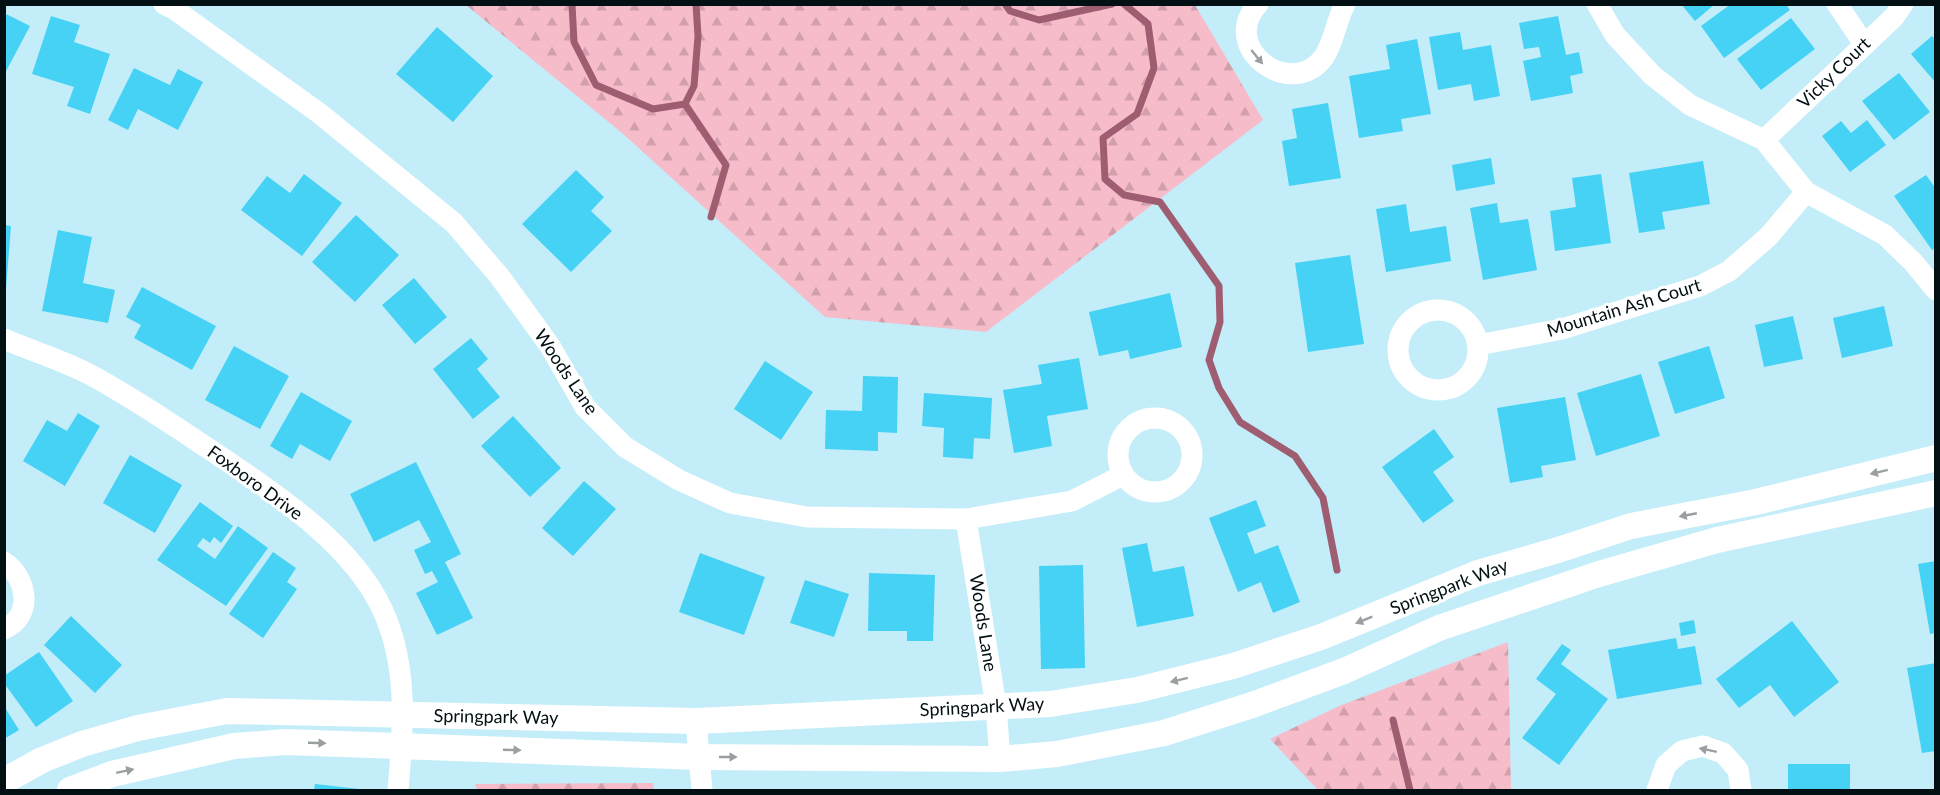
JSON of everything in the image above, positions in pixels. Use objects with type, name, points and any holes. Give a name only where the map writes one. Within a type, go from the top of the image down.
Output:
[{"type":"street","name":"Woods Lane","points":[[164,4],[319,113],[454,223],[500,277],[550,345],[585,407],[625,447],[679,480],[730,503],[807,517],[966,519],[996,706],[1000,759]]},
{"type":"street","points":[[1258,4],[1252,11],[1246,31],[1251,52],[1266,67],[1286,74],[1307,70],[1323,57],[1345,4]]},
{"type":"street","points":[[1597,4],[1615,35],[1652,75],[1690,105],[1764,140],[1806,192],[1885,234],[1913,262],[1935,290]]},
{"type":"street","points":[[1837,4],[1864,44]]},
{"type":"street","name":"Vicky Court","points":[[1764,140],[1894,17],[1903,4]]},
{"type":"street","name":"Mountain Ash Court","points":[[1478,345],[1562,329],[1700,286],[1729,271],[1769,236],[1806,192]]},
{"type":"street","name":"Foxboro Drive","points":[[4,339],[88,374],[178,428],[292,507],[333,542],[367,583],[383,610],[393,636],[399,663],[404,716],[398,790]]},
{"type":"street","name":"Springpark Way","points":[[4,781],[42,760],[82,744],[138,728],[216,713],[271,711],[404,716],[696,721],[1050,704],[1137,690],[1233,666],[1321,637],[1478,573],[1631,526],[1756,502],[1935,458]]},
{"type":"street","points":[[966,519],[1072,501],[1123,475]]},
{"type":"street","name":"Springpark Way","points":[[70,790],[112,774],[234,746],[286,742],[700,757],[1000,759],[1057,754],[1164,733],[1252,705],[1334,675],[1439,628],[1599,574],[1717,540],[1935,493]]},
{"type":"street","points":[[4,562],[20,576],[25,594],[21,612],[10,627],[4,629]]},
{"type":"street","points":[[696,721],[702,790]]},
{"type":"street","points":[[1657,790],[1666,765],[1682,751],[1703,746],[1724,753],[1738,770],[1741,790]]},
{"type":"green space","points":[[466,5],[1195,5],[1263,120],[986,332],[825,317],[622,133]]},
{"type":"green space","points":[[1508,642],[1511,790],[1318,790],[1270,739],[1339,706]]},
{"type":"green space","points":[[653,783],[654,790],[477,790],[475,784]]},
{"type":"building","points":[[1681,4],[1715,4],[1695,21]]},
{"type":"building","points":[[1731,4],[1786,4],[1790,10],[1724,58],[1701,26]]},
{"type":"building","points":[[4,13],[30,26],[4,75]]},
{"type":"building","points":[[51,16],[80,25],[74,42],[110,54],[90,114],[67,106],[74,87],[32,74]]},
{"type":"building","points":[[1558,16],[1566,55],[1579,52],[1583,73],[1570,76],[1573,93],[1531,101],[1523,61],[1541,57],[1539,47],[1524,49],[1519,23]]},
{"type":"building","points":[[1791,18],[1815,49],[1761,90],[1737,59]]},
{"type":"building","points":[[437,27],[493,76],[453,122],[396,74]]},
{"type":"building","points":[[1460,32],[1463,50],[1491,45],[1500,96],[1474,101],[1471,84],[1438,90],[1429,37]]},
{"type":"building","points":[[1932,36],[1936,40],[1936,83],[1911,54]]},
{"type":"building","points":[[1417,39],[1431,114],[1401,119],[1403,131],[1359,138],[1349,76],[1390,69],[1386,45]]},
{"type":"building","points":[[134,68],[170,85],[178,69],[203,82],[178,130],[138,109],[128,130],[108,120]]},
{"type":"building","points":[[1899,73],[1930,112],[1894,140],[1862,101]]},
{"type":"building","points":[[1328,103],[1341,178],[1289,186],[1282,141],[1297,138],[1292,109]]},
{"type":"building","points":[[1867,120],[1886,145],[1850,172],[1822,136],[1841,121],[1851,133]]},
{"type":"building","points":[[1491,158],[1495,184],[1456,191],[1452,165]]},
{"type":"building","points":[[1703,161],[1710,204],[1662,212],[1665,229],[1639,233],[1629,173]]},
{"type":"building","points":[[576,170],[604,197],[591,211],[612,231],[571,272],[522,224]]},
{"type":"building","points":[[304,174],[342,203],[302,256],[241,210],[267,176],[290,193]]},
{"type":"building","points":[[1601,174],[1611,243],[1555,251],[1550,211],[1576,207],[1572,178]]},
{"type":"building","points":[[1926,175],[1936,189],[1936,248],[1932,250],[1894,196]]},
{"type":"building","points":[[1497,203],[1500,223],[1528,219],[1537,270],[1483,280],[1470,208]]},
{"type":"building","points":[[1406,204],[1410,232],[1446,226],[1451,261],[1386,272],[1376,209]]},
{"type":"building","points":[[356,215],[399,255],[355,302],[312,262]]},
{"type":"building","points":[[4,225],[11,226],[6,289],[4,289]]},
{"type":"building","points":[[58,230],[92,237],[83,283],[115,290],[108,323],[42,311]]},
{"type":"building","points":[[1350,255],[1364,344],[1308,352],[1295,263]]},
{"type":"building","points":[[414,278],[447,317],[415,344],[382,305]]},
{"type":"building","points":[[142,287],[216,326],[192,370],[134,338],[141,325],[126,317]]},
{"type":"building","points":[[1170,293],[1182,347],[1130,359],[1128,350],[1099,356],[1089,312]]},
{"type":"building","points":[[1884,306],[1893,346],[1842,358],[1833,318]]},
{"type":"building","points":[[1793,316],[1803,359],[1764,367],[1755,325]]},
{"type":"building","points":[[471,338],[488,359],[477,369],[500,397],[473,419],[433,369]]},
{"type":"building","points":[[234,346],[289,376],[260,429],[205,400]]},
{"type":"building","points":[[1709,346],[1725,398],[1675,414],[1658,362]]},
{"type":"building","points":[[1079,358],[1088,409],[1047,416],[1052,446],[1014,453],[1003,390],[1042,384],[1038,365]]},
{"type":"building","points":[[765,361],[813,392],[781,440],[734,409]]},
{"type":"building","points":[[1641,374],[1660,436],[1596,456],[1577,393]]},
{"type":"building","points":[[863,376],[898,377],[897,433],[878,432],[878,451],[825,449],[826,410],[862,411]]},
{"type":"building","points":[[301,392],[352,421],[330,461],[300,444],[292,459],[270,446]]},
{"type":"building","points":[[924,393],[992,398],[990,439],[974,438],[973,459],[943,457],[944,428],[922,426]]},
{"type":"building","points":[[1565,397],[1576,460],[1541,466],[1543,477],[1510,483],[1497,408]]},
{"type":"building","points":[[78,413],[100,426],[65,486],[23,461],[47,420],[67,431]]},
{"type":"building","points":[[513,416],[561,468],[530,497],[481,446]]},
{"type":"building","points":[[1434,429],[1454,457],[1433,472],[1454,501],[1423,523],[1382,467]]},
{"type":"building","points":[[130,455],[182,485],[155,533],[103,503]]},
{"type":"building","points":[[416,462],[461,554],[445,562],[473,618],[437,635],[416,593],[438,582],[432,571],[425,574],[414,550],[431,542],[419,520],[374,542],[350,494]]},
{"type":"building","points":[[584,481],[616,509],[573,556],[542,528]]},
{"type":"building","points":[[1256,500],[1266,526],[1247,533],[1255,554],[1278,545],[1300,602],[1273,613],[1261,582],[1238,592],[1209,518]]},
{"type":"building","points":[[200,502],[233,526],[221,543],[214,537],[210,543],[203,538],[197,546],[215,559],[238,526],[268,548],[226,606],[157,560]]},
{"type":"building","points":[[1147,543],[1153,572],[1184,566],[1194,616],[1137,627],[1122,548]]},
{"type":"building","points":[[273,552],[296,568],[287,582],[297,589],[263,638],[229,614]]},
{"type":"building","points":[[700,553],[765,577],[744,635],[679,612]]},
{"type":"building","points":[[1936,561],[1936,633],[1930,634],[1918,564]]},
{"type":"building","points":[[1083,565],[1085,668],[1041,669],[1039,566]]},
{"type":"building","points":[[869,573],[935,575],[933,641],[907,641],[907,631],[868,631]]},
{"type":"building","points":[[805,580],[849,594],[834,637],[790,623]]},
{"type":"building","points":[[71,616],[122,665],[95,693],[44,645]]},
{"type":"building","points":[[1694,620],[1696,633],[1681,636],[1679,623]]},
{"type":"building","points":[[1792,621],[1839,682],[1794,717],[1770,685],[1739,708],[1716,679]]},
{"type":"building","points":[[1676,638],[1678,649],[1695,646],[1702,684],[1617,699],[1608,650]]},
{"type":"building","points":[[1562,644],[1571,650],[1561,664],[1608,699],[1559,765],[1522,738],[1556,694],[1536,679]]},
{"type":"building","points":[[39,652],[73,701],[36,727],[4,683],[4,676]]},
{"type":"building","points":[[1936,663],[1936,751],[1922,753],[1907,668]]},
{"type":"building","points":[[4,706],[19,730],[4,739]]},
{"type":"building","points":[[1788,764],[1850,764],[1850,790],[1788,790]]},
{"type":"building","points":[[315,784],[359,789],[359,790],[314,790]]},
{"type":"waterway","points":[[572,4],[574,42],[596,85],[653,109],[685,104],[694,86],[698,36],[696,4]]},
{"type":"waterway","points":[[1005,4],[1010,11],[1039,20],[1112,4]]},
{"type":"waterway","points":[[1124,4],[1148,24],[1154,68],[1137,114],[1103,138],[1105,179],[1124,195],[1160,202],[1219,286],[1220,322],[1209,360],[1219,388],[1240,422],[1295,456],[1323,498],[1337,570]]},
{"type":"waterway","points":[[685,104],[726,165],[711,217]]},
{"type":"waterway","points":[[1393,720],[1410,790]]}]
